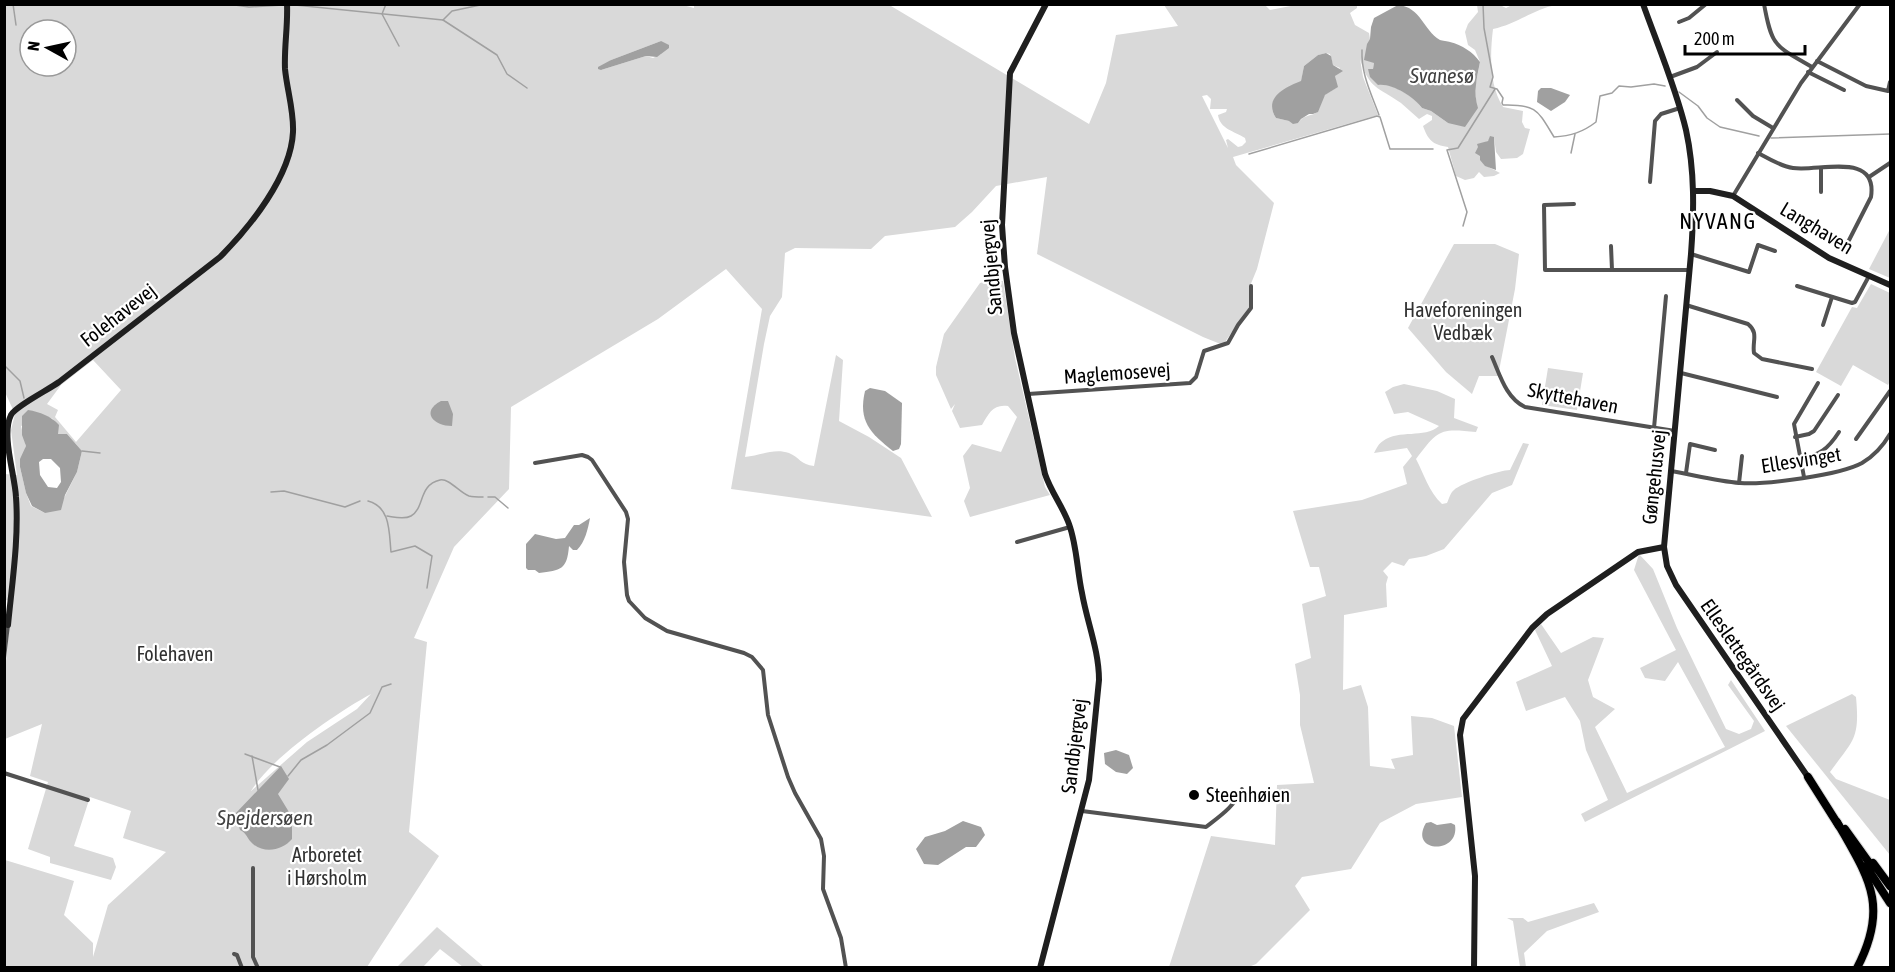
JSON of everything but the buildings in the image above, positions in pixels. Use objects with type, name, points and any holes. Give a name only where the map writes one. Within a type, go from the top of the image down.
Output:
[{"type":"highway","points":[[1808,777],[1890,903]]},
{"type":"highway","points":[[1808,777],[1890,894]]},
{"type":"highway","points":[[1837,822],[1864,870],[1874,903],[1872,929],[1857,968]]},
{"type":"highway","points":[[1853,839],[1890,886]]},
{"type":"street","name":"Folehavevej","points":[[4,658],[17,522],[8,437],[11,414],[59,382],[220,257],[233,244],[274,188],[284,169],[293,134],[285,69],[287,4]]},
{"type":"street","name":"Sandbjergvej","points":[[1040,968],[1082,811],[1094,743],[1099,669],[1070,527],[1045,474],[1014,333],[1006,278],[1002,225],[1010,73],[1046,4]]},
{"type":"street","name":"Gøngehusvej","points":[[1474,968],[1475,876],[1460,735],[1463,719],[1539,620],[1638,552],[1664,547],[1690,270],[1693,191],[1690,151],[1680,108],[1643,4]]},
{"type":"street","points":[[1679,22],[1689,18],[1706,4]]},
{"type":"street","points":[[1764,4],[1769,30],[1775,43],[1812,67]]},
{"type":"street","points":[[1733,195],[1808,72],[1860,4]]},
{"type":"street","points":[[1669,77],[1697,67],[1717,52]]},
{"type":"street","points":[[1817,61],[1866,86],[1889,91],[1890,82]]},
{"type":"street","points":[[1808,72],[1844,90]]},
{"type":"street","points":[[1737,100],[1753,116],[1773,128]]},
{"type":"street","points":[[1650,182],[1655,122],[1661,114],[1680,108]]},
{"type":"street","points":[[1758,153],[1786,166],[1856,168],[1869,177],[1872,189],[1871,198],[1844,250]]},
{"type":"street","points":[[1869,177],[1890,162]]},
{"type":"street","points":[[1821,168],[1821,192]]},
{"type":"street","name":"Langhaven","points":[[1693,191],[1733,195],[1822,254],[1890,285]]},
{"type":"street","points":[[1574,204],[1544,205],[1545,270],[1690,270]]},
{"type":"street","points":[[1691,254],[1749,272],[1758,245],[1774,250]]},
{"type":"street","points":[[1611,246],[1612,270]]},
{"type":"street","points":[[1797,286],[1852,303],[1855,302],[1869,276]]},
{"type":"street","name":"Maglemosevej","points":[[1027,394],[1190,383],[1196,377],[1204,351],[1228,343],[1251,308],[1251,286]]},
{"type":"street","points":[[1654,428],[1666,296]]},
{"type":"street","points":[[1823,325],[1832,297]]},
{"type":"street","points":[[1686,305],[1748,324],[1756,337],[1754,352],[1762,359],[1812,369]]},
{"type":"street","name":"Skyttehaven","points":[[1492,357],[1510,395],[1525,407],[1675,431]]},
{"type":"street","points":[[1681,373],[1777,397]]},
{"type":"street","points":[[1804,477],[1794,429],[1796,418],[1818,383]]},
{"type":"street","name":"Ellesvinget","points":[[1856,439],[1890,391]]},
{"type":"street","points":[[1796,437],[1814,431],[1838,394]]},
{"type":"street","points":[[1800,459],[1817,456],[1833,442],[1839,432]]},
{"type":"street","name":"Ellesvinget","points":[[1671,471],[1739,483],[1762,483],[1804,477],[1845,470],[1859,465],[1875,453],[1890,434]]},
{"type":"street","points":[[1686,473],[1690,444],[1715,450]]},
{"type":"street","points":[[535,463],[582,455],[592,460],[626,512],[628,527],[624,562],[627,595],[638,611],[666,631],[744,653],[759,663],[765,680],[768,716],[788,777],[821,839],[824,856],[823,889],[841,938],[846,968]]},
{"type":"street","name":"Ellesvinget","points":[[1739,483],[1742,456]]},
{"type":"street","points":[[1017,542],[1070,527]]},
{"type":"street","name":"Elleslettegårdsvej","points":[[1664,547],[1669,573],[1683,596],[1808,777]]},
{"type":"street","points":[[4,773],[88,800]]},
{"type":"street","points":[[1082,811],[1206,827],[1224,814],[1239,797],[1242,789]]},
{"type":"street","points":[[253,868],[253,957],[258,968]]},
{"type":"street","points":[[234,954],[237,955],[242,968]]},
{"type":"green space","name":"Folehaven","points":[[679,4],[694,8],[694,4],[891,6],[1089,124],[1106,83],[1116,35],[1178,26],[1164,5],[1265,5],[1270,10],[1296,5],[1357,5],[1357,8],[1350,13],[1355,25],[1369,33],[1374,63],[1373,70],[1368,69],[1378,84],[1402,91],[1422,108],[1431,111],[1448,123],[1476,101],[1476,83],[1480,62],[1475,50],[1468,45],[1465,32],[1468,24],[1478,12],[1477,5],[1500,5],[1506,8],[1512,5],[1556,5],[1493,29],[1492,69],[1498,98],[1503,107],[1523,111],[1522,122],[1525,128],[1530,129],[1523,154],[1517,158],[1501,159],[1496,152],[1494,137],[1478,147],[1484,164],[1500,173],[1494,176],[1484,177],[1479,172],[1474,178],[1465,180],[1456,176],[1448,147],[1438,145],[1429,138],[1423,126],[1432,120],[1432,116],[1427,114],[1419,119],[1401,103],[1375,86],[1363,69],[1360,59],[1363,77],[1378,115],[1233,157],[1236,165],[1274,203],[1257,269],[1250,286],[1249,307],[1223,345],[1037,254],[1047,177],[996,186],[955,227],[885,236],[871,249],[795,248],[785,253],[782,297],[770,316],[745,457],[783,452],[814,466],[836,355],[843,360],[839,421],[901,458],[932,517],[731,489],[762,309],[726,269],[658,319],[511,407],[509,489],[454,547],[414,638],[427,642],[409,832],[439,856],[367,967],[5,967],[5,860],[74,881],[64,915],[93,943],[93,957],[108,905],[166,852],[123,838],[131,811],[90,797],[74,846],[113,858],[116,867],[111,880],[50,863],[50,857],[28,849],[48,782],[30,776],[42,724],[5,739],[5,671],[12,601],[5,600],[5,474],[17,475],[11,430],[15,414],[4,390],[5,5]],"holes":[[[661,41],[661,54],[653,58],[646,56],[601,70],[611,60]],[[1330,54],[1333,65],[1340,68],[1335,76],[1337,87],[1324,96],[1316,113],[1298,123],[1276,118],[1272,105],[1274,100],[1283,91],[1301,82],[1304,66],[1318,55]],[[1207,95],[1211,99],[1210,109],[1227,109],[1226,112],[1218,115],[1219,120],[1228,129],[1245,138],[1246,142],[1242,146],[1238,147],[1228,139],[1226,140],[1228,148],[1202,96]],[[93,360],[121,390],[76,442],[55,417],[58,410],[47,404],[61,385]],[[46,416],[53,419],[57,435],[67,434],[82,451],[77,472],[63,500],[45,513],[31,506],[26,493],[20,467],[26,446],[21,426]],[[371,694],[357,709],[307,742],[251,791],[260,778],[305,737]]]},
{"type":"green space","points":[[1890,229],[1890,278],[1869,269]]},
{"type":"green space","name":"Haveforeningen Vedbæk","points":[[1454,244],[1495,244],[1519,254],[1515,289],[1498,376],[1479,376],[1472,394],[1446,372],[1408,328]]},
{"type":"green space","points":[[1003,281],[1015,358],[1045,487],[1050,495],[970,517],[964,501],[970,488],[963,456],[972,444],[1001,452],[1017,417],[1008,406],[999,406],[989,413],[982,425],[960,428],[952,411],[955,404],[951,409],[936,375],[936,367],[944,334],[980,283]]},
{"type":"green space","points":[[1871,284],[1890,293],[1890,381],[1888,385],[1853,365],[1841,386],[1816,372],[1852,307],[1857,308]]},
{"type":"green space","points":[[1548,368],[1583,373],[1577,410],[1542,405]]},
{"type":"green space","points":[[1404,384],[1437,391],[1455,399],[1454,418],[1478,427],[1476,432],[1454,430],[1440,433],[1429,442],[1416,459],[1430,488],[1442,504],[1447,503],[1453,491],[1464,484],[1490,474],[1510,470],[1523,443],[1529,444],[1512,485],[1492,493],[1444,549],[1409,559],[1404,566],[1392,562],[1383,571],[1388,577],[1387,607],[1344,615],[1343,690],[1361,685],[1368,707],[1370,766],[1395,769],[1391,759],[1413,755],[1411,716],[1432,718],[1454,726],[1462,797],[1416,804],[1380,823],[1351,869],[1302,877],[1295,886],[1310,910],[1256,964],[1246,968],[1169,967],[1211,836],[1275,845],[1277,785],[1314,783],[1300,725],[1300,695],[1295,664],[1311,658],[1302,604],[1326,596],[1319,567],[1310,567],[1293,511],[1362,500],[1407,484],[1403,467],[1412,456],[1407,448],[1374,453],[1379,445],[1389,437],[1426,432],[1439,426],[1408,412],[1394,414],[1385,392]]},
{"type":"green space","points":[[1639,554],[1653,569],[1677,628],[1726,729],[1739,734],[1751,729],[1754,721],[1728,685],[1731,680],[1765,731],[1585,822],[1581,814],[1608,800],[1586,750],[1580,721],[1565,697],[1526,711],[1516,682],[1552,666],[1535,630],[1541,624],[1561,653],[1593,637],[1604,638],[1588,680],[1593,697],[1615,709],[1595,727],[1627,793],[1725,747],[1678,662],[1665,681],[1645,678],[1640,668],[1676,650],[1634,570]]},
{"type":"green space","points":[[1852,694],[1856,697],[1856,731],[1849,746],[1830,772],[1836,779],[1890,800],[1890,855],[1786,726]]},
{"type":"green space","points":[[1594,903],[1599,912],[1547,931],[1524,953],[1526,967],[1520,967],[1513,921],[1507,918],[1523,918],[1528,922]]},
{"type":"green space","points":[[437,927],[484,967],[463,967],[440,949],[423,967],[397,967]]},
{"type":"water","name":"Svanesø","points":[[1398,5],[1417,14],[1434,36],[1463,47],[1480,62],[1476,91],[1478,108],[1465,127],[1448,123],[1431,111],[1422,108],[1414,99],[1390,86],[1378,85],[1370,77],[1368,69],[1373,69],[1374,63],[1364,60],[1374,18]]},
{"type":"water","points":[[661,41],[669,45],[669,48],[657,57],[646,56],[598,69],[611,60]]},
{"type":"water","points":[[1326,53],[1331,56],[1333,65],[1343,71],[1335,76],[1338,87],[1325,95],[1318,112],[1309,114],[1298,123],[1293,124],[1276,118],[1272,105],[1274,99],[1289,86],[1301,81],[1304,66],[1318,55]]},
{"type":"water","points":[[1541,88],[1551,88],[1570,95],[1565,102],[1551,111],[1537,102],[1538,91]]},
{"type":"water","points":[[1490,136],[1494,137],[1496,170],[1485,166],[1480,156],[1475,153],[1477,144],[1488,141]]},
{"type":"water","points":[[870,388],[885,391],[902,403],[899,449],[893,451],[868,426],[863,401],[865,391]]},
{"type":"water","points":[[441,401],[448,401],[453,414],[452,426],[440,424],[432,418],[431,410]]},
{"type":"water","points":[[28,410],[49,417],[59,425],[58,434],[67,434],[82,451],[77,472],[65,495],[61,510],[45,513],[32,506],[26,493],[20,467],[20,459],[26,446],[22,435],[22,416]],"holes":[[[43,459],[51,459],[60,468],[61,482],[57,488],[48,487],[40,475],[39,462]]]},
{"type":"water","points":[[590,518],[582,543],[577,550],[569,546],[567,560],[562,567],[539,573],[526,568],[526,544],[535,534],[556,539],[565,538],[574,525],[579,525]]},
{"type":"water","points":[[1116,750],[1129,755],[1133,768],[1127,774],[1116,772],[1105,764],[1104,753]]},
{"type":"water","name":"Spejdersøen","points":[[281,766],[289,779],[278,794],[292,817],[292,839],[284,846],[268,850],[253,844],[240,830],[235,814]]},
{"type":"water","points":[[963,821],[981,827],[985,835],[976,847],[966,847],[938,865],[924,864],[916,849],[925,837],[945,831]]},
{"type":"water","points":[[1431,822],[1437,825],[1451,823],[1455,825],[1454,835],[1450,842],[1436,846],[1429,845],[1424,840],[1422,833],[1426,823]]},
{"type":"waterway","points":[[13,4],[16,25]]},
{"type":"waterway","points":[[228,4],[249,7],[283,5]]},
{"type":"waterway","points":[[386,4],[382,14],[399,46]]},
{"type":"waterway","points":[[443,20],[452,11],[485,4]]},
{"type":"waterway","points":[[1483,4],[1484,28],[1493,77],[1490,87],[1497,89],[1503,98],[1503,105],[1523,106],[1535,111],[1554,137],[1576,133],[1596,122],[1600,96],[1612,93],[1619,86],[1654,84],[1665,86]]},
{"type":"waterway","points":[[295,5],[443,20],[497,55],[507,74],[527,88]]},
{"type":"waterway","points":[[1362,50],[1365,75],[1379,115]]},
{"type":"waterway","points":[[1463,226],[1467,212],[1447,150],[1458,148],[1495,89]]},
{"type":"waterway","points":[[1679,92],[1720,127],[1759,136]]},
{"type":"waterway","points":[[1249,154],[1377,116],[1380,117],[1390,149],[1433,149]]},
{"type":"waterway","points":[[1571,153],[1575,134]]},
{"type":"waterway","points":[[1771,138],[1890,134]]},
{"type":"waterway","points":[[4,365],[20,381],[24,398]]},
{"type":"waterway","points":[[82,451],[100,453]]},
{"type":"waterway","points":[[387,516],[402,518],[411,516],[418,508],[428,487],[440,480],[447,481],[469,496],[483,497]]},
{"type":"waterway","points":[[271,492],[284,491],[345,507],[360,501]]},
{"type":"waterway","points":[[488,497],[495,497],[508,508]]},
{"type":"waterway","points":[[368,501],[376,504],[385,515],[391,552],[415,546],[432,556],[427,588]]},
{"type":"waterway","points":[[288,776],[301,760],[327,745],[370,713],[382,687],[391,684]]},
{"type":"waterway","points":[[245,754],[280,767]]},
{"type":"waterway","points":[[252,756],[258,790]]},
{"type":"place","name":"Steenhøien","points":[[1194,795]]},
{"type":"district","name":"NYVANG","points":[[1718,221]]},
{"type":"park label","name":"Arboretet i Hørsholm","points":[[327,866]]}]
